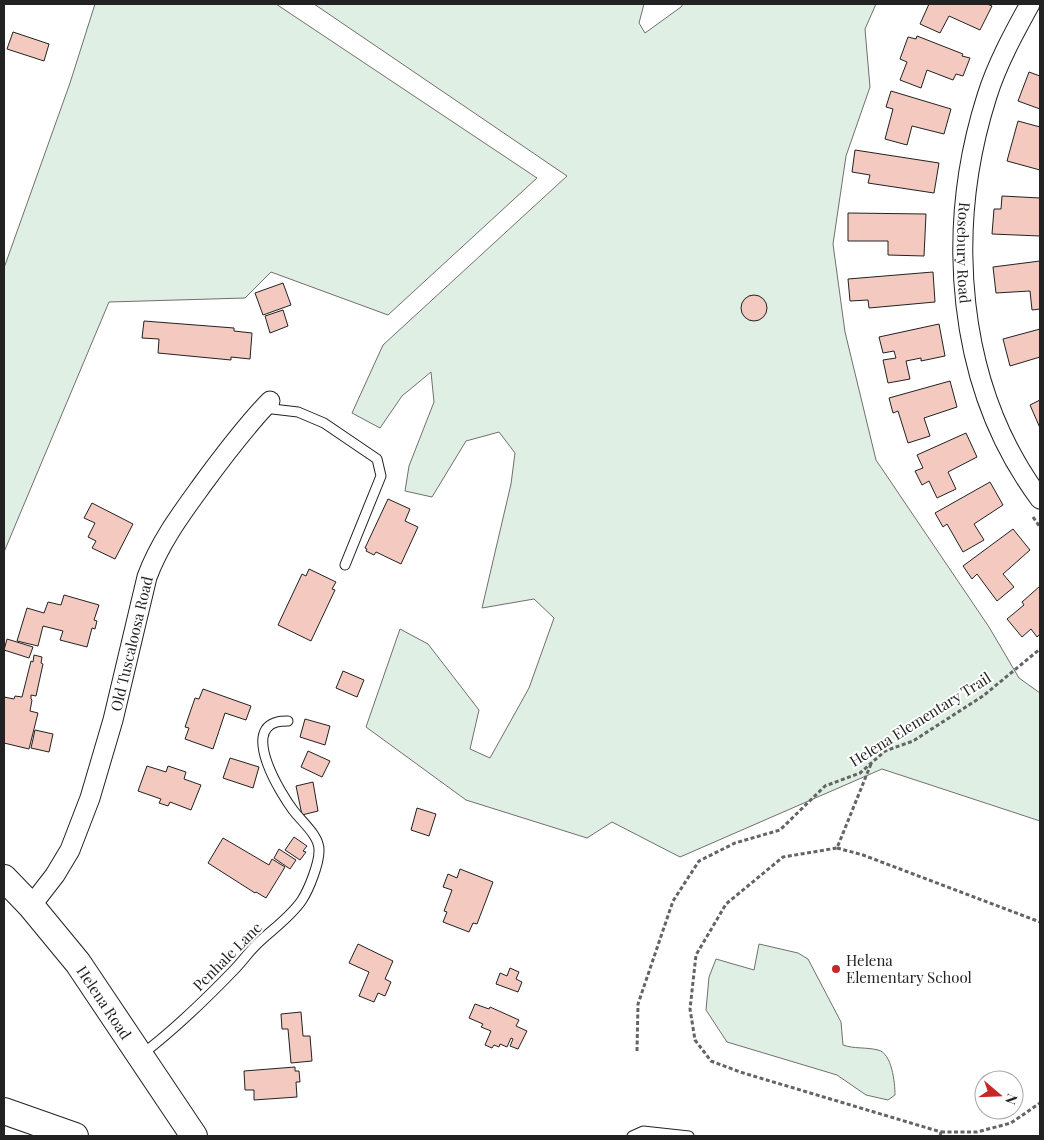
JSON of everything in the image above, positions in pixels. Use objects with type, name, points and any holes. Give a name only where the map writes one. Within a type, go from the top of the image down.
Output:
[{"type":"main road","name":"Helena Road","points":[[4,878],[31,906],[78,963],[194,1136]]},
{"type":"main road","points":[[4,1111],[74,1136]]},
{"type":"street","name":"Rosebury Road","points":[[1030,4],[999,64],[987,95],[969,169],[963,209],[962,252],[968,320],[975,356],[987,397],[1016,462],[1040,499]]},
{"type":"street","name":"Old Tuscaloosa Road","points":[[31,906],[55,875],[70,850],[90,798],[113,720],[147,577],[154,559],[181,514],[240,434],[267,404]]},
{"type":"lane","points":[[267,404],[298,412],[324,423],[377,459],[381,476],[345,565]]},
{"type":"lane","name":"Penhale Lane","points":[[141,1056],[234,970],[254,946],[302,900],[317,865],[320,849],[315,838],[292,810],[281,791],[264,756],[262,745],[264,733],[269,727],[276,722],[288,721]]},
{"type":"lane","points":[[632,1136],[643,1131],[689,1136]]},
{"type":"path","name":"Helena Elementary Trail","points":[[637,1051],[638,1004],[673,901],[699,862],[735,843],[780,830],[825,786],[860,773],[885,751],[913,741],[983,696],[1040,649]]},
{"type":"path","points":[[837,848],[870,764]]},
{"type":"path","points":[[1040,922],[863,854],[837,848],[783,857],[726,904],[696,955],[690,1009],[695,1040],[711,1061],[740,1072],[941,1134],[977,1134],[1011,1123],[1040,1103]]},
{"type":"green space","points":[[95,4],[276,4],[537,178],[388,315],[271,272],[245,298],[109,302],[4,552],[4,268],[70,83]]},
{"type":"green space","points":[[314,4],[644,4],[639,23],[645,33],[683,4],[876,4],[865,29],[870,87],[846,156],[833,244],[845,332],[876,460],[989,627],[1019,678],[1040,693],[1040,821],[882,769],[680,857],[612,822],[587,838],[466,800],[366,727],[400,629],[428,644],[479,710],[470,749],[490,758],[529,688],[554,618],[534,599],[482,608],[511,484],[515,453],[499,432],[466,441],[432,497],[405,491],[409,466],[434,402],[431,372],[402,396],[380,428],[352,413],[383,345],[567,176]]},
{"type":"green space","points":[[759,944],[798,953],[808,959],[841,1022],[843,1045],[883,1052],[890,1062],[892,1069],[895,1095],[888,1100],[866,1095],[837,1075],[727,1042],[706,1010],[709,977],[716,959],[754,970]]},
{"type":"building","points":[[929,4],[987,4],[992,6],[980,30],[949,16],[940,33],[920,24]]},
{"type":"building","points":[[13,32],[49,44],[44,61],[7,49]]},
{"type":"building","points":[[917,36],[970,58],[963,76],[956,74],[953,80],[927,70],[921,88],[900,80],[907,62],[900,59],[908,37],[916,39]]},
{"type":"building","points":[[1029,72],[1040,76],[1040,109],[1018,101]]},
{"type":"building","points":[[891,91],[951,109],[944,134],[912,126],[907,145],[885,139],[893,109],[886,107]]},
{"type":"building","points":[[1018,121],[1040,127],[1040,170],[1007,161]]},
{"type":"building","points":[[855,150],[939,163],[934,193],[868,183],[870,175],[852,172]]},
{"type":"building","points":[[1002,196],[1040,198],[1040,236],[992,234],[994,209],[1001,209]]},
{"type":"building","points":[[848,213],[926,214],[924,256],[888,255],[888,241],[848,241]]},
{"type":"building","points":[[1040,261],[1040,309],[1032,310],[1030,291],[996,293],[993,267]]},
{"type":"building","points":[[933,272],[935,302],[869,308],[868,300],[850,301],[848,279]]},
{"type":"building","points":[[283,283],[291,305],[263,315],[255,293]]},
{"type":"building","points":[[754,295],[763,299],[767,308],[763,317],[754,321],[745,317],[741,308],[745,299]]},
{"type":"building","points":[[283,310],[288,326],[270,333],[265,316]]},
{"type":"building","points":[[144,321],[234,328],[234,331],[252,333],[250,359],[231,357],[231,360],[158,353],[159,339],[142,338]]},
{"type":"building","points":[[939,324],[945,356],[921,361],[921,358],[906,361],[910,379],[888,383],[883,360],[896,358],[894,351],[883,353],[879,337]]},
{"type":"building","points":[[1040,329],[1040,357],[1010,366],[1003,339]]},
{"type":"building","points":[[950,381],[957,407],[924,418],[930,436],[908,443],[898,411],[893,413],[889,398]]},
{"type":"building","points":[[1040,400],[1040,428],[1030,405]]},
{"type":"building","points":[[966,433],[977,457],[948,472],[956,489],[937,498],[929,481],[922,485],[915,471],[923,468],[917,455]]},
{"type":"building","points":[[990,482],[1003,505],[974,524],[984,540],[963,552],[947,524],[943,527],[935,513]]},
{"type":"building","points":[[388,499],[410,509],[405,521],[418,527],[401,564],[376,552],[374,555],[366,551],[367,549],[365,548]]},
{"type":"building","points":[[92,503],[133,524],[115,559],[92,548],[96,541],[88,537],[95,523],[84,518]]},
{"type":"building","points":[[1013,529],[1030,550],[1003,574],[1014,587],[997,601],[977,574],[972,579],[963,566]]},
{"type":"building","points":[[309,569],[336,582],[332,589],[335,590],[311,641],[278,625],[302,574],[306,576]]},
{"type":"building","points":[[1040,586],[1040,634],[1037,637],[1031,629],[1022,637],[1007,619],[1024,605],[1022,602]]},
{"type":"building","points":[[64,595],[99,605],[94,620],[97,621],[95,629],[92,628],[87,647],[60,640],[63,631],[43,626],[38,646],[17,641],[27,608],[44,613],[48,602],[61,605]]},
{"type":"building","points":[[7,639],[33,647],[29,658],[4,650]]},
{"type":"building","points":[[34,655],[42,657],[41,663],[43,664],[36,696],[31,695],[30,711],[38,713],[29,749],[4,743],[4,697],[14,699],[15,696],[22,697]]},
{"type":"building","points":[[343,671],[364,680],[357,697],[336,688]]},
{"type":"building","points":[[203,689],[251,706],[246,720],[225,713],[213,749],[185,739],[189,728],[185,727],[195,698],[199,699]]},
{"type":"building","points":[[305,719],[330,726],[325,745],[300,737]]},
{"type":"building","points":[[35,730],[53,734],[49,752],[31,748]]},
{"type":"building","points":[[308,751],[330,761],[322,777],[301,767]]},
{"type":"building","points":[[230,758],[259,767],[253,788],[223,778]]},
{"type":"building","points":[[147,766],[166,772],[168,766],[186,772],[184,779],[201,785],[191,810],[170,802],[168,806],[159,803],[161,799],[138,791]]},
{"type":"building","points":[[313,782],[318,811],[302,815],[296,786]]},
{"type":"building","points":[[417,808],[436,814],[429,836],[411,830]]},
{"type":"building","points":[[294,837],[307,846],[303,851],[306,852],[300,860],[285,850]]},
{"type":"building","points":[[223,838],[269,865],[272,859],[285,867],[266,898],[208,863]]},
{"type":"building","points":[[279,849],[296,860],[290,869],[274,858]]},
{"type":"building","points":[[460,869],[493,882],[477,924],[473,923],[469,932],[443,922],[447,912],[444,911],[452,890],[443,887],[448,874],[457,878]]},
{"type":"building","points":[[358,944],[393,961],[385,979],[391,982],[385,996],[378,993],[374,1002],[359,996],[369,972],[349,963]]},
{"type":"building","points":[[510,968],[519,972],[516,979],[522,982],[518,992],[496,984],[500,973],[507,976]]},
{"type":"building","points":[[475,1004],[489,1009],[490,1007],[519,1020],[516,1026],[527,1031],[518,1049],[510,1046],[513,1039],[511,1038],[507,1047],[500,1044],[499,1047],[494,1045],[492,1048],[485,1045],[491,1031],[481,1027],[483,1024],[469,1018]]},
{"type":"building","points":[[301,1012],[303,1036],[310,1036],[312,1061],[291,1063],[288,1029],[282,1029],[281,1014]]},
{"type":"building","points":[[295,1067],[295,1071],[299,1071],[300,1082],[296,1082],[297,1097],[254,1100],[254,1090],[245,1090],[244,1071]]},
{"type":"place","name":"Helena Elementary School","points":[[836,969]]}]
